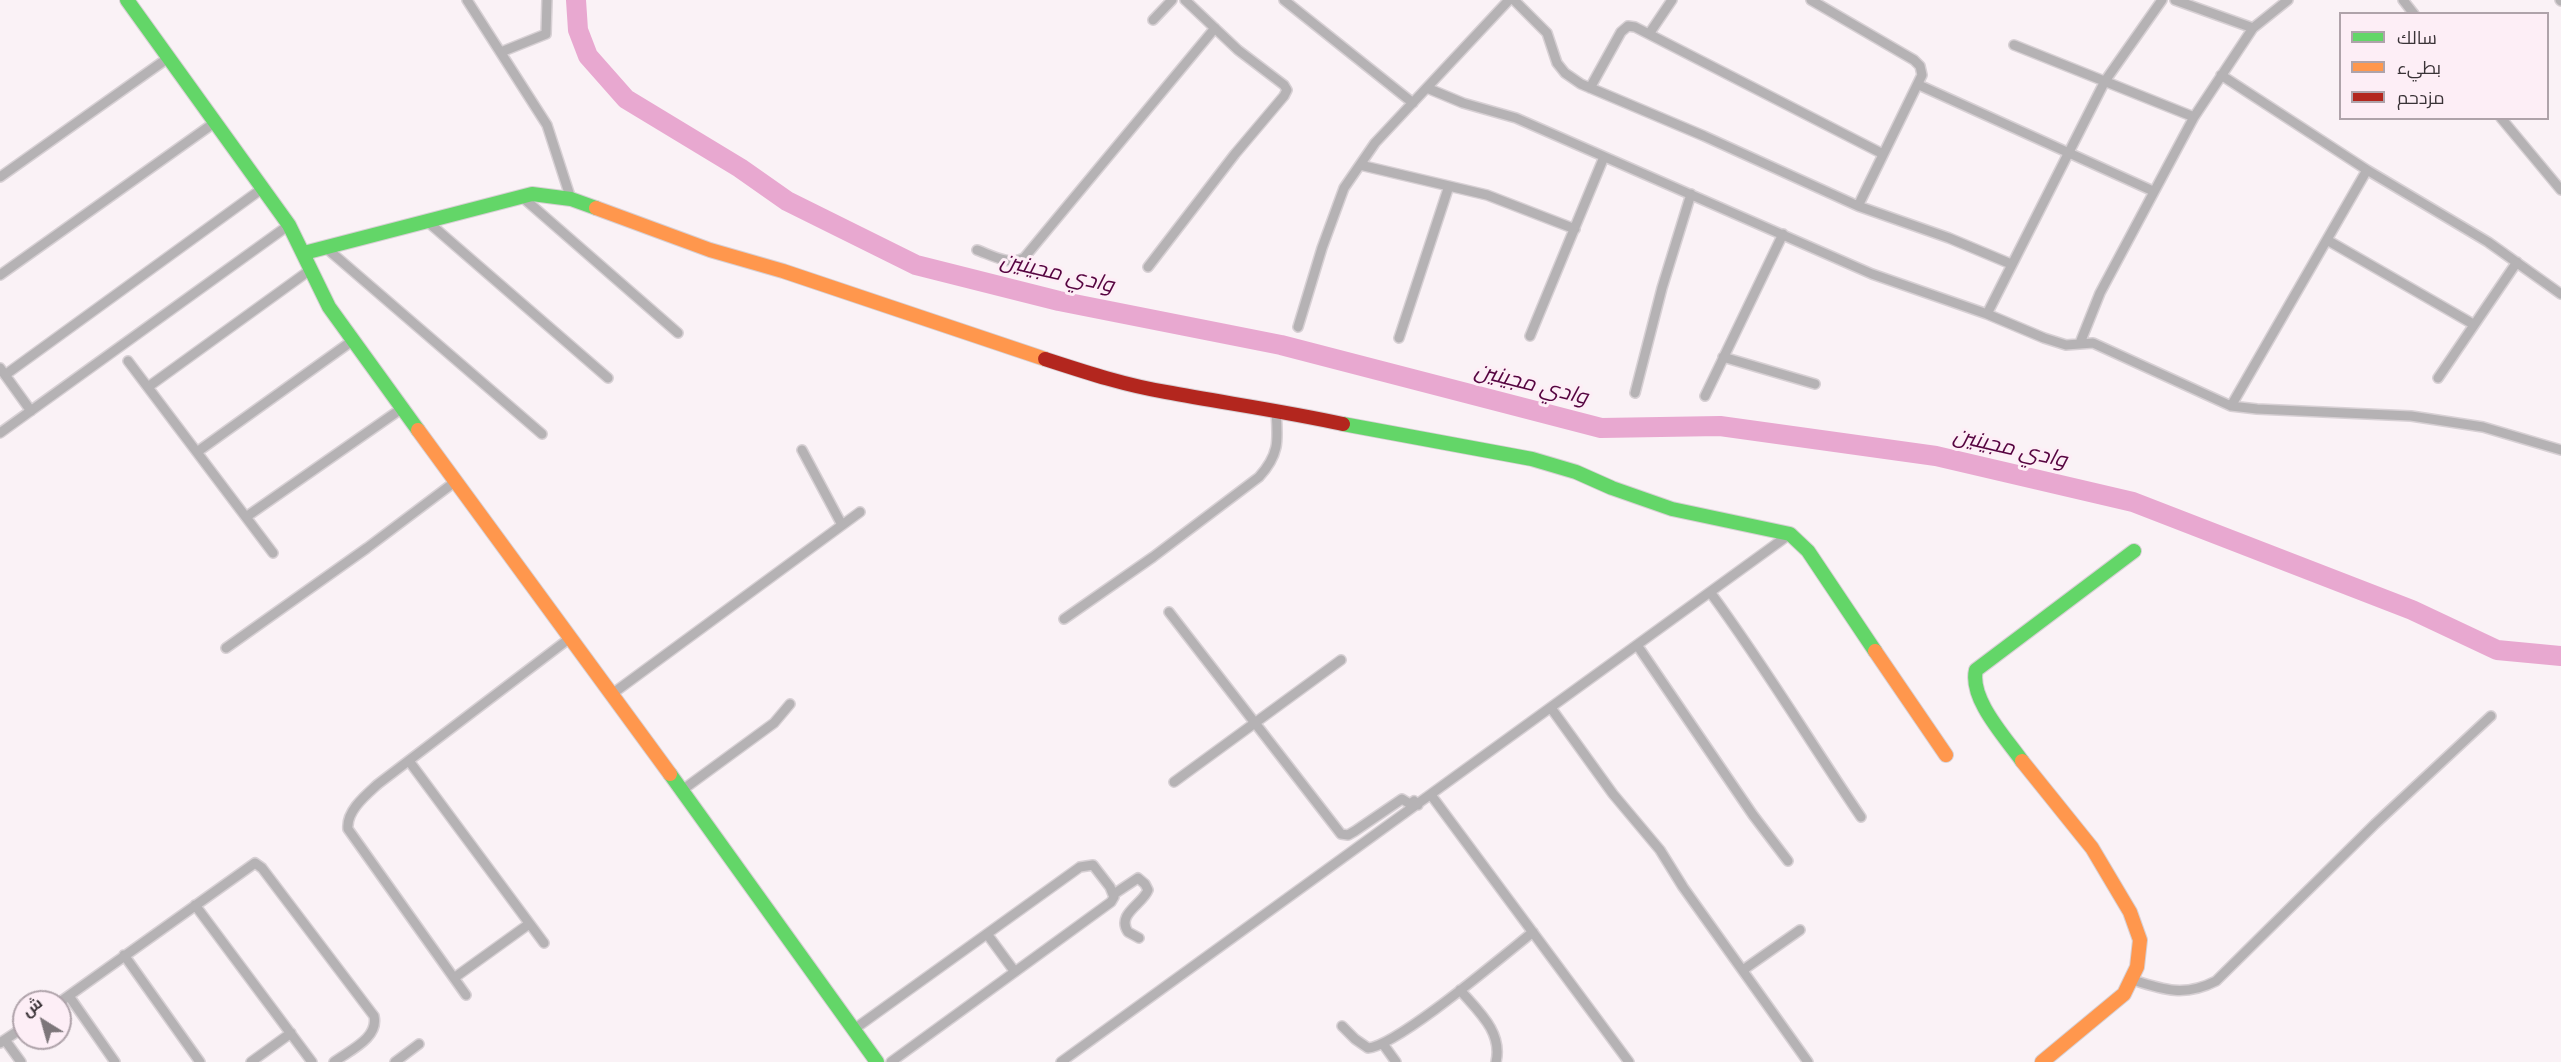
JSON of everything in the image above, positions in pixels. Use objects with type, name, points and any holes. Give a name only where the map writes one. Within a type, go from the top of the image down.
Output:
[{"type":"street","points":[[127,0],[289,225],[304,253],[324,302],[612,694],[878,1062]]},
{"type":"street","points":[[467,0],[547,125],[572,199]]},
{"type":"street","points":[[501,52],[546,34],[547,0]]},
{"type":"street","points":[[1153,20],[1172,0]]},
{"type":"street","points":[[1148,267],[1234,154],[1287,90],[1284,85],[1246,57],[1185,0]]},
{"type":"street","points":[[1284,0],[1413,103]]},
{"type":"street","points":[[1298,327],[1322,248],[1344,188],[1375,143],[1509,0]]},
{"type":"street","points":[[1514,0],[1547,33],[1557,63],[1565,73],[1590,88],[1704,136],[1858,206],[1949,238],[2011,264]]},
{"type":"street","points":[[1649,34],[1672,0]]},
{"type":"street","points":[[1811,0],[1914,60],[1920,66],[1922,75],[1919,85],[1858,206]]},
{"type":"street","points":[[1987,314],[2105,81],[2162,0]]},
{"type":"street","points":[[2175,0],[2253,28]]},
{"type":"street","points":[[2080,343],[2100,293],[2194,117],[2253,28],[2288,0]]},
{"type":"street","points":[[2403,0],[2412,12]]},
{"type":"street","points":[[1590,88],[1621,32],[1628,26],[1635,27],[1883,154]]},
{"type":"street","points":[[977,250],[1006,260],[1017,261],[1024,258],[1215,28]]},
{"type":"street","points":[[2014,45],[2194,117]]},
{"type":"street","points":[[0,177],[168,58]]},
{"type":"street","points":[[2221,75],[2367,170],[2488,242],[2561,294]]},
{"type":"street","points":[[1919,85],[2153,191]]},
{"type":"street","points":[[1427,88],[1463,103],[1516,118],[1872,274],[1987,314],[2066,345],[2093,344],[2231,406],[2411,416],[2483,427],[2561,450]]},
{"type":"street","points":[[2503,120],[2561,190]]},
{"type":"street","points":[[0,275],[214,123]]},
{"type":"street","points":[[1530,336],[1605,157]]},
{"type":"street","points":[[1359,165],[1487,195],[1575,229]]},
{"type":"street","points":[[2231,406],[2367,170]]},
{"type":"street","points":[[1399,338],[1449,186]]},
{"type":"street","points":[[31,411],[2,372],[263,189]]},
{"type":"street","points":[[304,253],[521,196],[532,194],[572,199],[710,250],[783,271],[1096,376],[1164,392],[1276,411],[1488,453],[1532,459],[1575,472],[1672,509],[1790,534],[1808,551],[1946,755]]},
{"type":"street","points":[[1635,393],[1662,288],[1691,194]]},
{"type":"street","points":[[521,196],[678,333]]},
{"type":"street","points":[[428,222],[608,378]]},
{"type":"street","points":[[0,433],[289,225]]},
{"type":"street","points":[[1705,396],[1783,234]]},
{"type":"street","points":[[2327,240],[2473,324]]},
{"type":"street","points":[[326,247],[542,434]]},
{"type":"street","points":[[2438,378],[2517,262]]},
{"type":"street","points":[[148,387],[310,270]]},
{"type":"street","points":[[196,452],[352,341]]},
{"type":"street","points":[[1724,357],[1815,384]]},
{"type":"street","points":[[128,361],[273,553]]},
{"type":"street","points":[[246,517],[401,409]]},
{"type":"street","points":[[1064,619],[1153,557],[1258,477],[1271,464],[1276,452],[1278,436],[1276,411]]},
{"type":"street","points":[[802,450],[842,525]]},
{"type":"street","points":[[226,648],[456,481]]},
{"type":"street","points":[[612,694],[860,512]]},
{"type":"street","points":[[1061,1062],[1790,534]]},
{"type":"street","points":[[2042,1062],[2114,1005],[2124,994],[2133,980],[2137,967],[2140,940],[2130,912],[2092,848],[1998,730],[1978,698],[1974,678],[1976,670],[1989,659],[2134,551]]},
{"type":"street","points":[[1710,592],[1774,682],[1811,744],[1861,817]]},
{"type":"street","points":[[1169,612],[1341,834],[1348,835],[1402,800],[1410,804],[1414,801],[1418,805]]},
{"type":"street","points":[[466,995],[348,826],[352,814],[364,796],[570,638]]},
{"type":"street","points":[[1637,645],[1732,785],[1788,861]]},
{"type":"street","points":[[1174,782],[1341,660]]},
{"type":"street","points":[[681,791],[774,723],[790,704]]},
{"type":"street","points":[[1551,708],[1613,794],[1659,850],[1808,1062]]},
{"type":"street","points":[[2133,980],[2180,992],[2203,987],[2216,981],[2375,824],[2491,716]]},
{"type":"street","points":[[409,761],[544,944]]},
{"type":"street","points":[[1431,795],[1629,1062]]},
{"type":"street","points":[[72,994],[255,863],[262,868],[374,1016],[376,1024],[371,1034],[334,1062]]},
{"type":"street","points":[[853,1030],[1084,865],[1094,866],[1114,894]]},
{"type":"street","points":[[891,1062],[1111,902],[1114,894],[1138,878],[1148,890],[1130,911],[1125,922],[1128,932],[1139,938]]},
{"type":"street","points":[[195,904],[312,1062]]},
{"type":"street","points":[[454,978],[529,924]]},
{"type":"street","points":[[1743,970],[1800,930]]},
{"type":"street","points":[[1342,1026],[1368,1048],[1383,1044],[1460,990],[1533,932]]},
{"type":"street","points":[[987,934],[1015,972]]},
{"type":"street","points":[[124,956],[200,1062]]},
{"type":"street","points":[[1460,990],[1492,1030],[1498,1044],[1496,1062]]},
{"type":"street","points":[[72,1000],[115,1062]]},
{"type":"street","points":[[251,1062],[291,1033]]},
{"type":"street","points":[[3,1042],[21,1062]]},
{"type":"street","points":[[395,1062],[419,1044]]},
{"type":"street","points":[[1383,1044],[1396,1062]]},
{"type":"waterway","name":"وادي مجينين","points":[[576,0],[578,30],[588,56],[626,99],[740,168],[787,201],[916,265],[1059,301],[1281,345],[1601,428],[1720,426],[1936,456],[2133,502],[2412,610],[2497,650],[2561,656]]},
{"type":"traffic: fast","points":[[127,0],[289,225],[329,307],[418,430]]},
{"type":"traffic: fast","points":[[304,253],[532,194],[571,199],[596,208]]},
{"type":"traffic: fast","points":[[1343,424],[1532,459],[1576,472],[1612,488],[1672,509],[1790,534],[1808,551],[1875,651]]},
{"type":"traffic: fast","points":[[2022,761],[1983,705],[1975,681],[1976,670],[2134,551]]},
{"type":"traffic: fast","points":[[670,774],[877,1062]]},
{"type":"traffic: slow","points":[[596,208],[710,250],[783,271],[1045,359]]},
{"type":"traffic: slow","points":[[418,430],[670,774]]},
{"type":"traffic: slow","points":[[1875,651],[1946,755]]},
{"type":"traffic: slow","points":[[2022,761],[2092,848],[2130,912],[2140,940],[2137,967],[2124,994],[2042,1062]]},
{"type":"traffic: jam","points":[[1045,359],[1150,389],[1343,424]]}]
